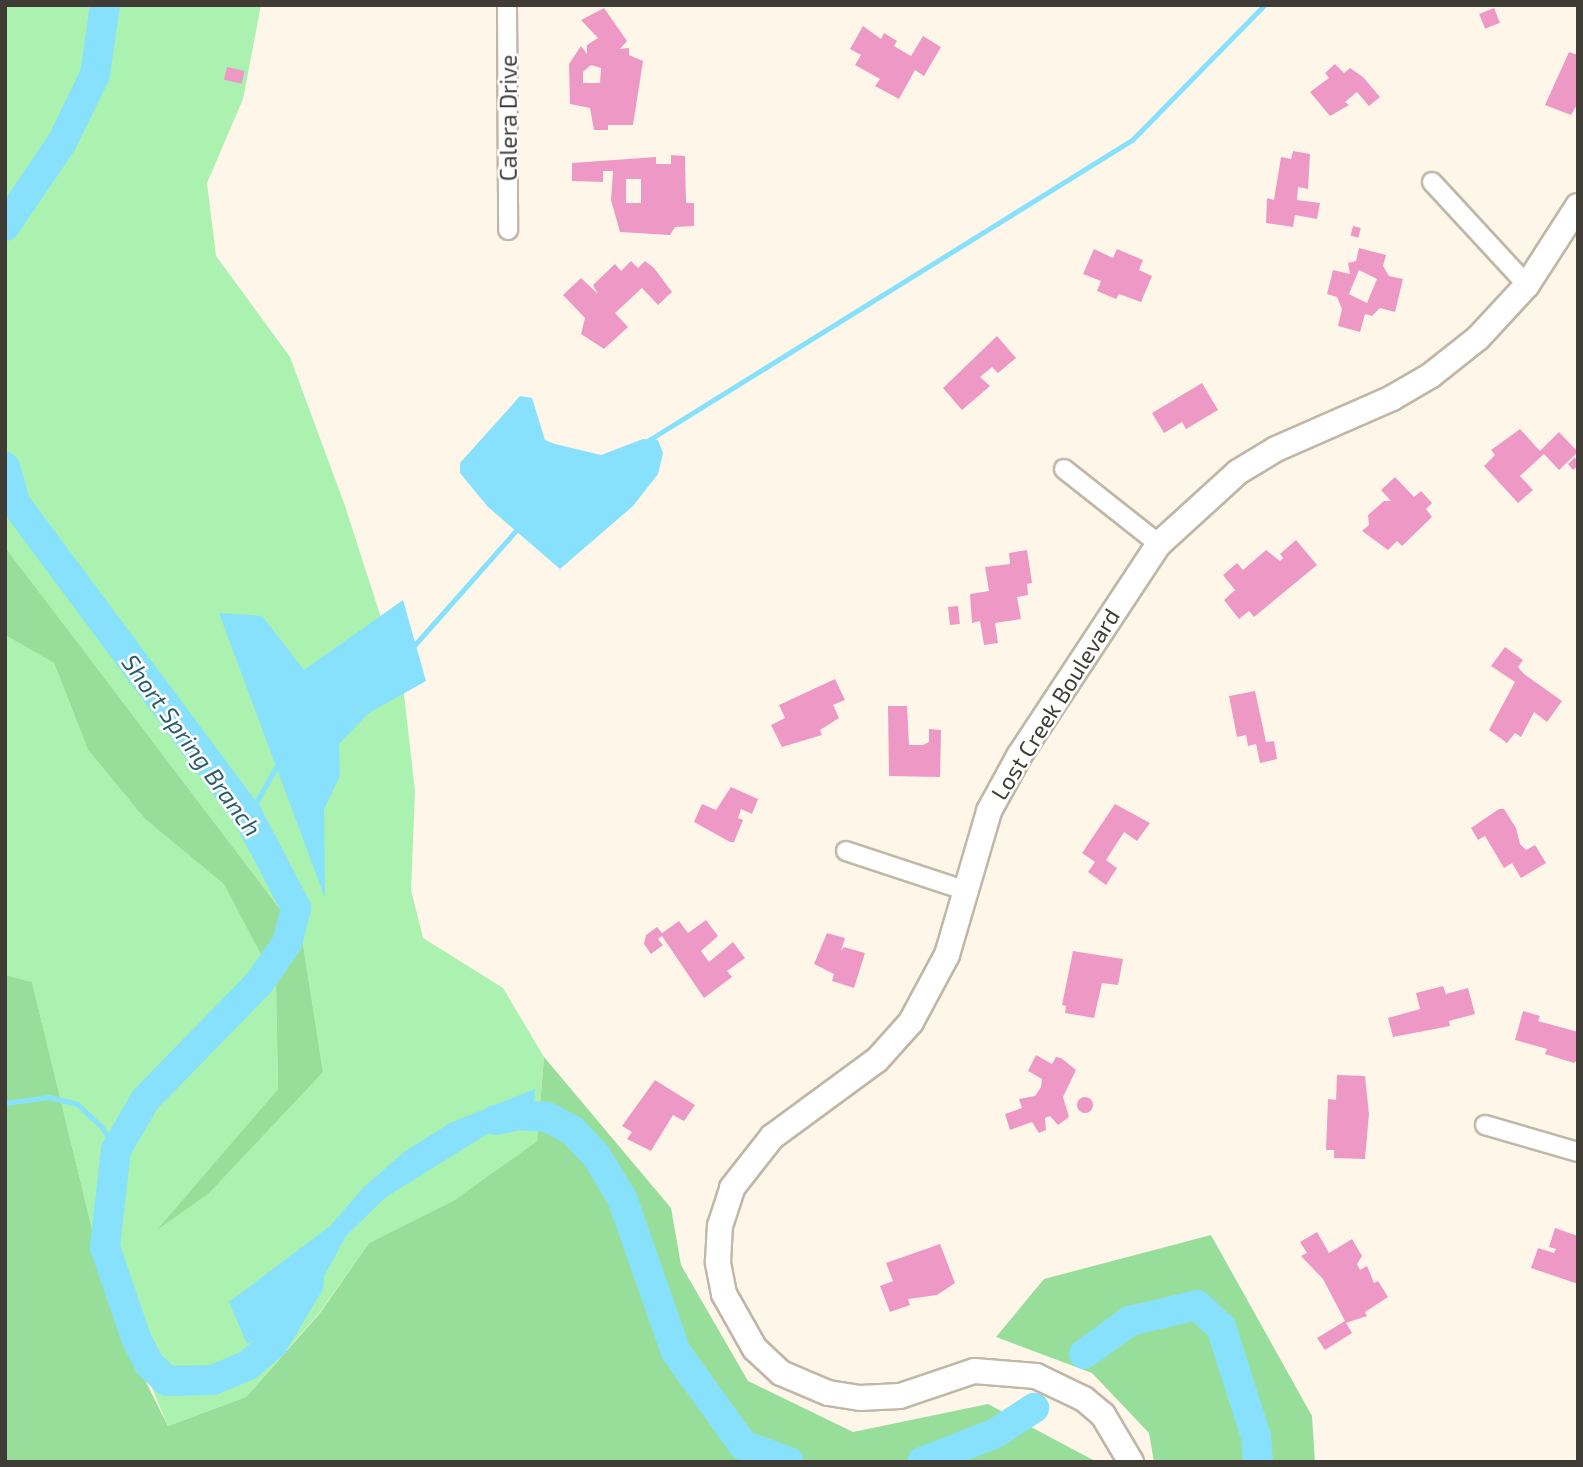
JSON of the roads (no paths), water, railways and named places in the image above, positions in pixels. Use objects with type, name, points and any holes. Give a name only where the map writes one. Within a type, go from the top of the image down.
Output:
[{"type":"street","name":"Calera Drive","points":[[507,5],[508,230]]},
{"type":"street","points":[[1432,182],[1528,285]]},
{"type":"street","name":"Lost Creek Boulevard","points":[[1131,1462],[1103,1415],[1084,1399],[1036,1376],[974,1371],[900,1395],[860,1398],[805,1386],[781,1373],[755,1349],[724,1294],[718,1262],[720,1226],[732,1188],[772,1136],[877,1060],[911,1022],[947,955],[989,811],[1019,756],[1159,544],[1238,472],[1276,449],[1392,398],[1430,376],[1478,338],[1528,285],[1578,206]]},
{"type":"street","points":[[1064,469],[1159,544]]},
{"type":"street","points":[[846,851],[964,890]]},
{"type":"street","points":[[1485,1125],[1578,1152]]},
{"type":"water","points":[[520,396],[532,398],[545,440],[555,444],[601,455],[643,439],[658,440],[663,453],[658,474],[633,506],[560,569],[488,507],[460,473],[460,463]]},
{"type":"water","points":[[403,600],[426,681],[369,713],[339,744],[340,776],[324,809],[325,898],[219,613],[262,616],[304,670]]},
{"type":"water","points":[[535,1089],[533,1118],[497,1128],[386,1197],[346,1236],[322,1280],[288,1321],[247,1344],[229,1302],[330,1226],[364,1187],[404,1152],[450,1123]]},
{"type":"waterway","name":"Short Spring Branch","points":[[5,226],[62,142],[95,75],[105,5]]},
{"type":"waterway","points":[[644,443],[1132,140],[1264,5]]},
{"type":"waterway","name":"Short Spring Branch","points":[[5,467],[15,503],[248,816],[296,908],[287,943],[259,983],[145,1100],[116,1150],[105,1247],[136,1338],[150,1365],[167,1381],[213,1380],[248,1365],[273,1344],[309,1283]]},
{"type":"waterway","points":[[411,649],[518,528]]},
{"type":"waterway","points":[[248,816],[278,764]]},
{"type":"waterway","points":[[5,1103],[49,1097],[77,1104],[101,1126],[116,1150]]},
{"type":"waterway","name":"Short Spring Branch","points":[[495,1120],[518,1115],[547,1117],[573,1131],[597,1157],[622,1198],[676,1352],[743,1445],[789,1462]]},
{"type":"waterway","name":"Short Spring Branch","points":[[1084,1354],[1130,1321],[1197,1305],[1221,1327],[1256,1437],[1258,1462]]},
{"type":"waterway","name":"Short Spring Branch","points":[[922,1462],[994,1434],[1034,1408]]}]
